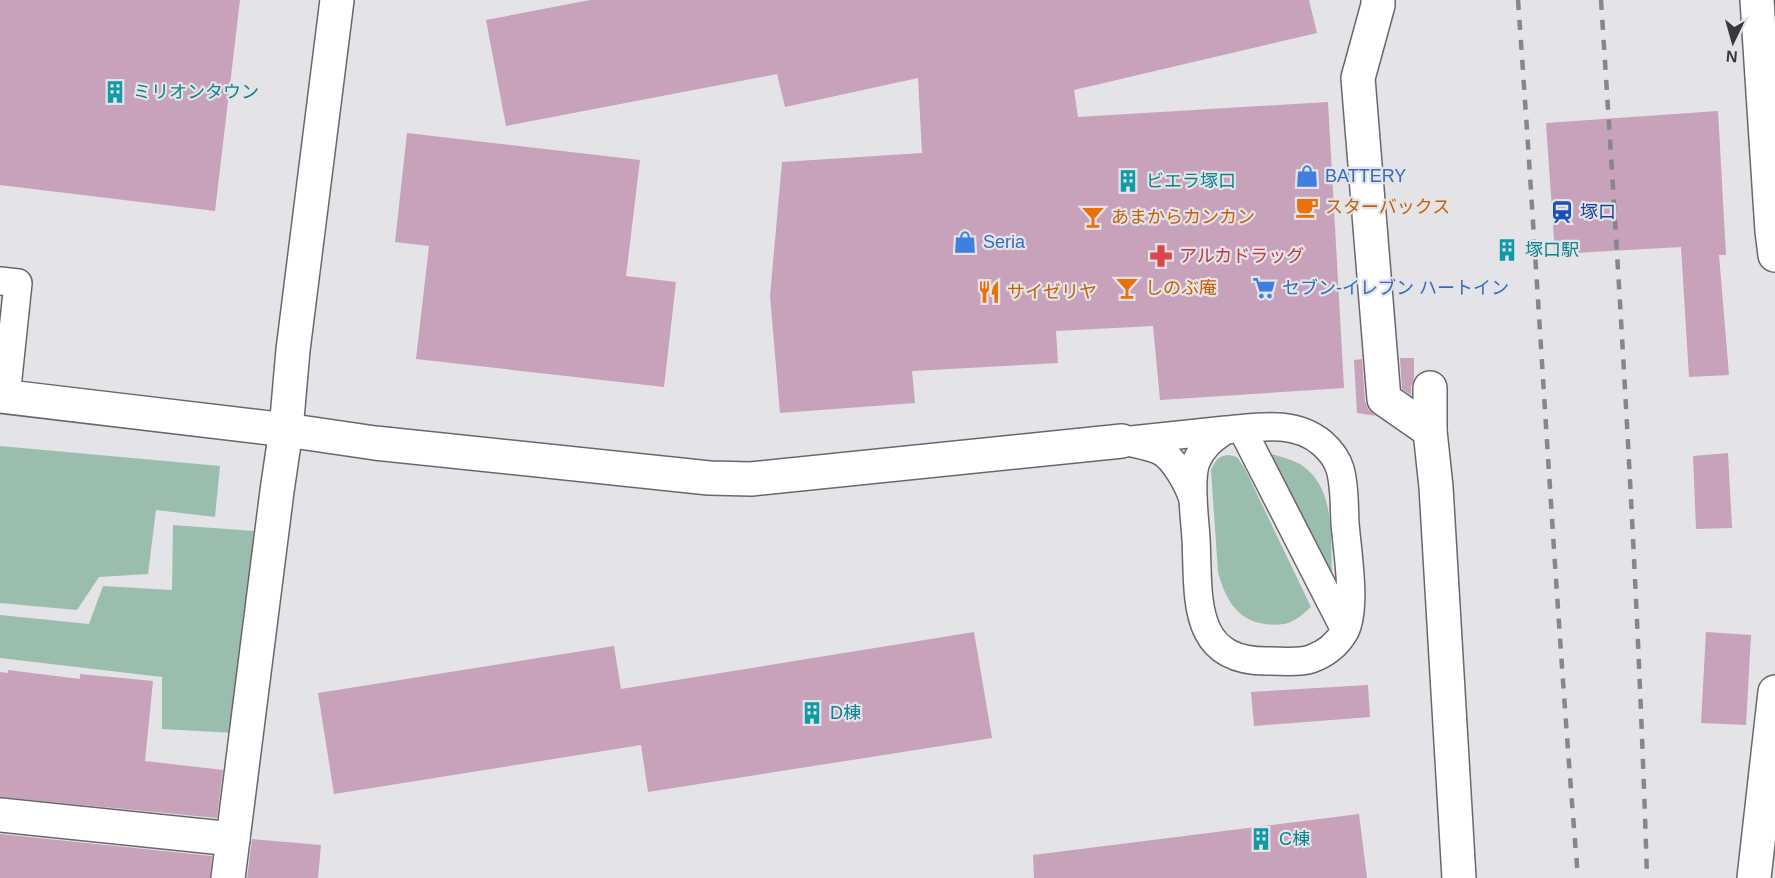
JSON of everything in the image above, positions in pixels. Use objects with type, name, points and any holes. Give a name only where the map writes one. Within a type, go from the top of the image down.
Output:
[{"type":"street","points":[[228,878],[286,430],[293,350],[337,0]]},
{"type":"street","points":[[1378,0],[1358,78],[1384,399],[1430,431]]},
{"type":"street","points":[[1757,0],[1775,255]]},
{"type":"street","points":[[1430,388],[1430,431],[1436,487],[1459,878]]},
{"type":"street","points":[[3,396],[375,443],[709,478],[751,479],[1122,441]]},
{"type":"street","points":[[1754,878],[1775,692]]},
{"type":"street","points":[[0,815],[233,838]]},
{"type":"lane","points":[[0,281],[18,283],[3,396]]},
{"type":"lane","points":[[1122,441],[1234,430],[1291,428],[1305,432],[1321,442],[1336,459],[1342,481],[1349,574],[1349,619],[1338,641],[1326,653],[1308,660],[1256,662],[1238,658],[1222,650],[1211,640],[1206,630],[1200,609],[1194,502],[1195,466],[1201,451],[1212,439],[1234,430]]},
{"type":"lane","points":[[1234,430],[1345,630]]},
{"type":"lane","points":[[1122,441],[1159,451],[1170,460],[1189,488],[1194,502]]},
{"type":"green space","points":[[0,446],[220,466],[215,517],[156,510],[148,574],[99,577],[77,610],[0,603]]},
{"type":"green space","points":[[1271,454],[1298,463],[1311,473],[1319,485],[1329,514],[1332,576]]},
{"type":"green space","points":[[1229,455],[1237,457],[1245,469],[1311,607],[1288,623],[1265,624],[1246,618],[1233,606],[1224,591],[1218,572],[1211,470],[1218,459]]},
{"type":"green space","points":[[173,525],[254,531],[235,733],[162,729],[162,677],[0,658],[0,615],[89,624],[103,586],[172,590]]},
{"type":"building","name":"ミリオンタウン","points":[[0,0],[240,0],[215,211],[0,185]]},
{"type":"building","points":[[590,0],[1309,0],[1317,33],[1074,90],[1078,117],[1328,102],[1344,388],[1160,400],[1153,326],[1056,331],[1058,363],[912,371],[915,403],[780,413],[770,296],[782,162],[922,153],[918,78],[785,107],[777,74],[506,126],[486,20]]},
{"type":"building","name":"塚口駅","points":[[1718,111],[1726,255],[1719,255],[1729,375],[1689,377],[1681,247],[1555,254],[1546,123]]},
{"type":"building","points":[[407,133],[640,160],[626,276],[676,282],[664,387],[416,359],[429,246],[395,242]]},
{"type":"building","points":[[1400,358],[1414,358],[1411,395],[1402,389]]},
{"type":"building","points":[[1362,359],[1365,401],[1368,409],[1376,416],[1357,413],[1354,360]]},
{"type":"building","points":[[1728,453],[1732,528],[1696,529],[1693,456]]},
{"type":"building","points":[[974,632],[992,738],[648,792],[641,745],[334,794],[318,693],[614,646],[621,689]]},
{"type":"building","points":[[1706,632],[1751,635],[1746,725],[1701,723]]},
{"type":"building","points":[[8,670],[80,679],[80,674],[153,681],[145,761],[223,770],[217,818],[0,797],[0,672],[8,673]]},
{"type":"building","points":[[1368,685],[1370,717],[1254,726],[1251,692]]},
{"type":"building","name":"C棟","points":[[1359,814],[1367,878],[1034,878],[1033,855]]},
{"type":"building","points":[[0,834],[212,856],[210,878],[0,878]]},
{"type":"building","points":[[252,839],[321,845],[318,878],[247,878]]},
{"type":"railway","points":[[1518,0],[1561,659],[1578,878]]},
{"type":"railway","points":[[1601,0],[1628,439],[1647,878]]},
{"type":"place","name":"ミリオンタウン","points":[[115,92]]},
{"type":"place","name":"BATTERY","points":[[1307,176]]},
{"type":"place","name":"ビエラ塚口","points":[[1128,181]]},
{"type":"place","name":"スターバックス","points":[[1307,207]]},
{"type":"place","name":"塚口","points":[[1562,212]]},
{"type":"place","name":"あまからカンカン","points":[[1093,217]]},
{"type":"place","name":"Seria","points":[[965,242]]},
{"type":"place","name":"塚口駅","points":[[1507,250]]},
{"type":"place","name":"アルカドラッグ","points":[[1161,256]]},
{"type":"place","name":"しのぶ庵","points":[[1127,288]]},
{"type":"place","name":"セブン‐イレブン ハートイン","points":[[1264,288]]},
{"type":"place","name":"サイゼリヤ","points":[[989,292]]},
{"type":"place","name":"D棟","points":[[812,713]]},
{"type":"place","name":"C棟","points":[[1261,839]]}]
